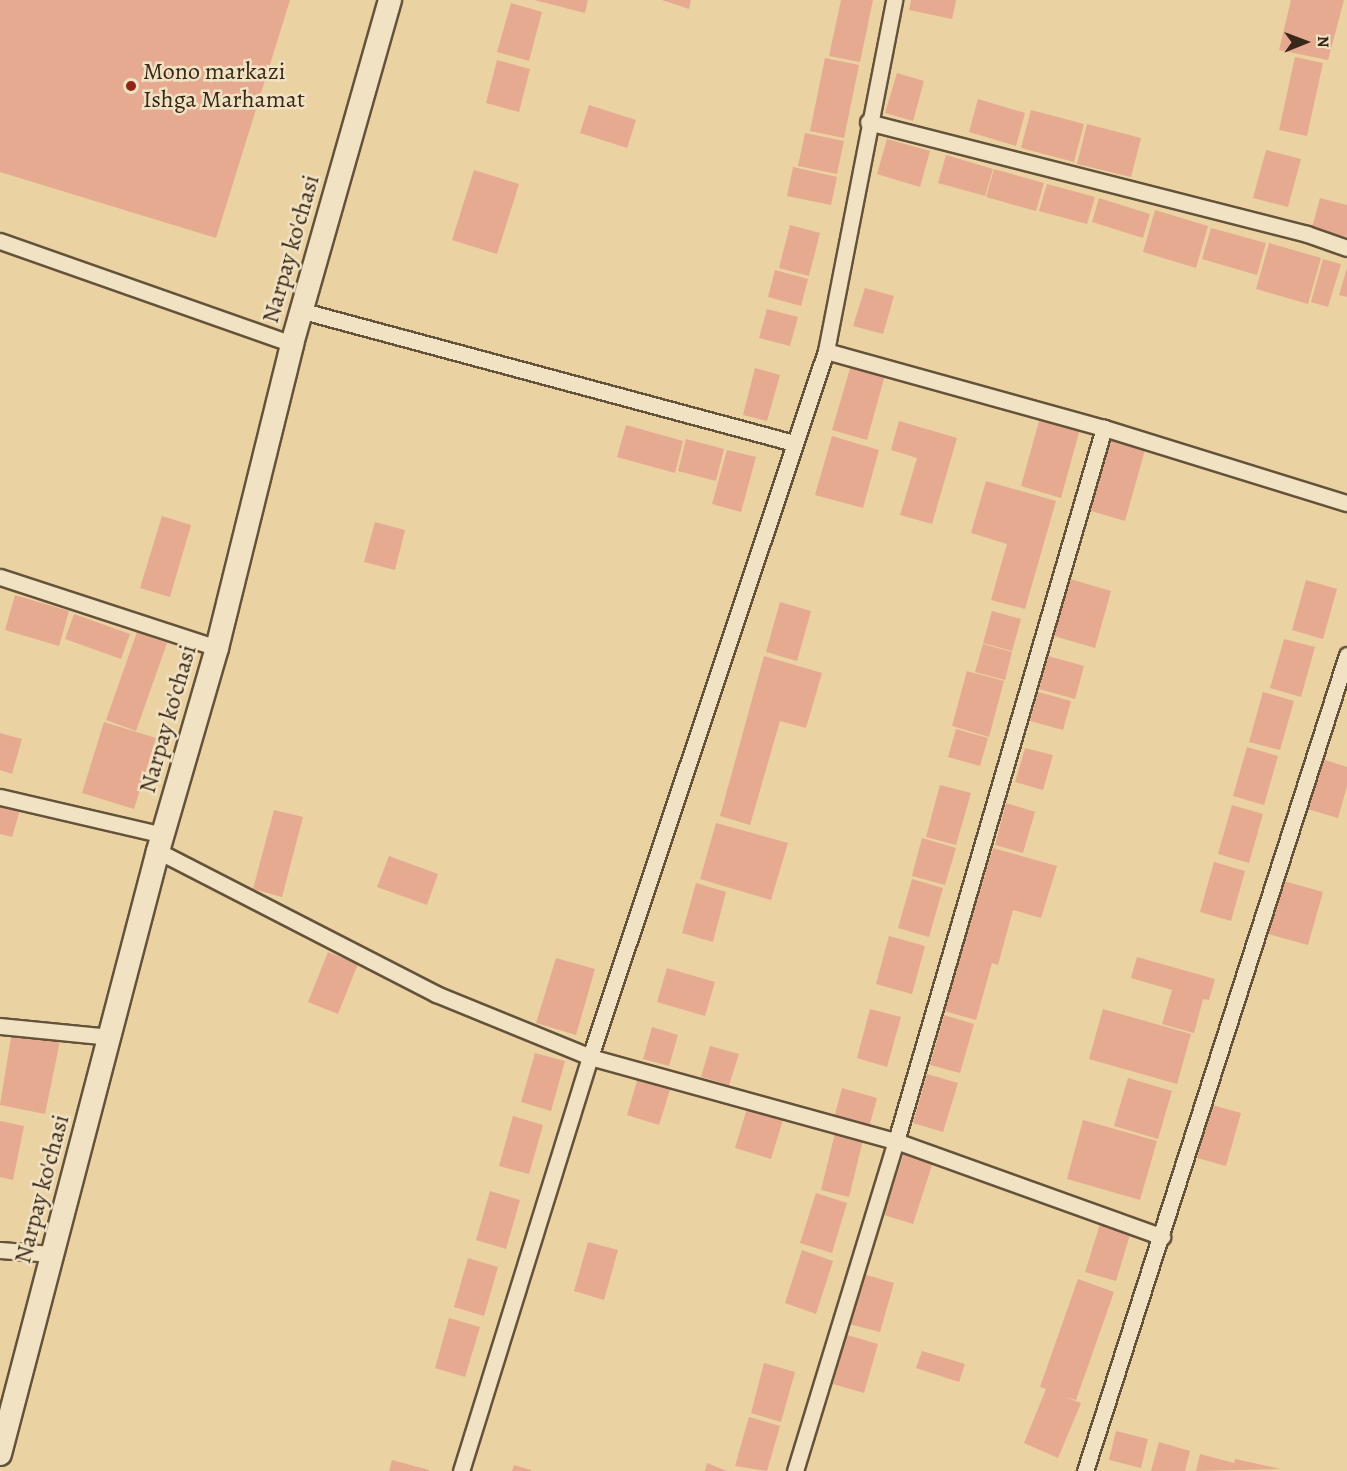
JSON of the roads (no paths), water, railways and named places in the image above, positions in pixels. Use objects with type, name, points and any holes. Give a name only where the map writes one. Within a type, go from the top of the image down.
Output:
[{"type":"main road","name":"Narpay ko'chasi","points":[[0,1454],[161,843],[217,648],[292,344],[390,0]]},
{"type":"street","points":[[461,1471],[590,1057],[826,351],[868,122],[894,0]]},
{"type":"street","points":[[868,122],[1307,234],[1347,248]]},
{"type":"street","points":[[0,241],[292,344]]},
{"type":"street","points":[[303,311],[794,443]]},
{"type":"street","points":[[826,351],[1104,428],[1347,503]]},
{"type":"street","points":[[795,1471],[896,1141],[1104,428]]},
{"type":"street","points":[[0,578],[217,648]]},
{"type":"street","points":[[1085,1471],[1347,655]]},
{"type":"street","points":[[0,797],[161,843],[436,994],[590,1057],[896,1141],[1162,1237]]},
{"type":"street","points":[[0,1026],[110,1037]]},
{"type":"street","points":[[0,1250],[52,1254]]},
{"type":"place","name":"Mono markazi Ishga Marhamat","points":[[131,86]]}]
